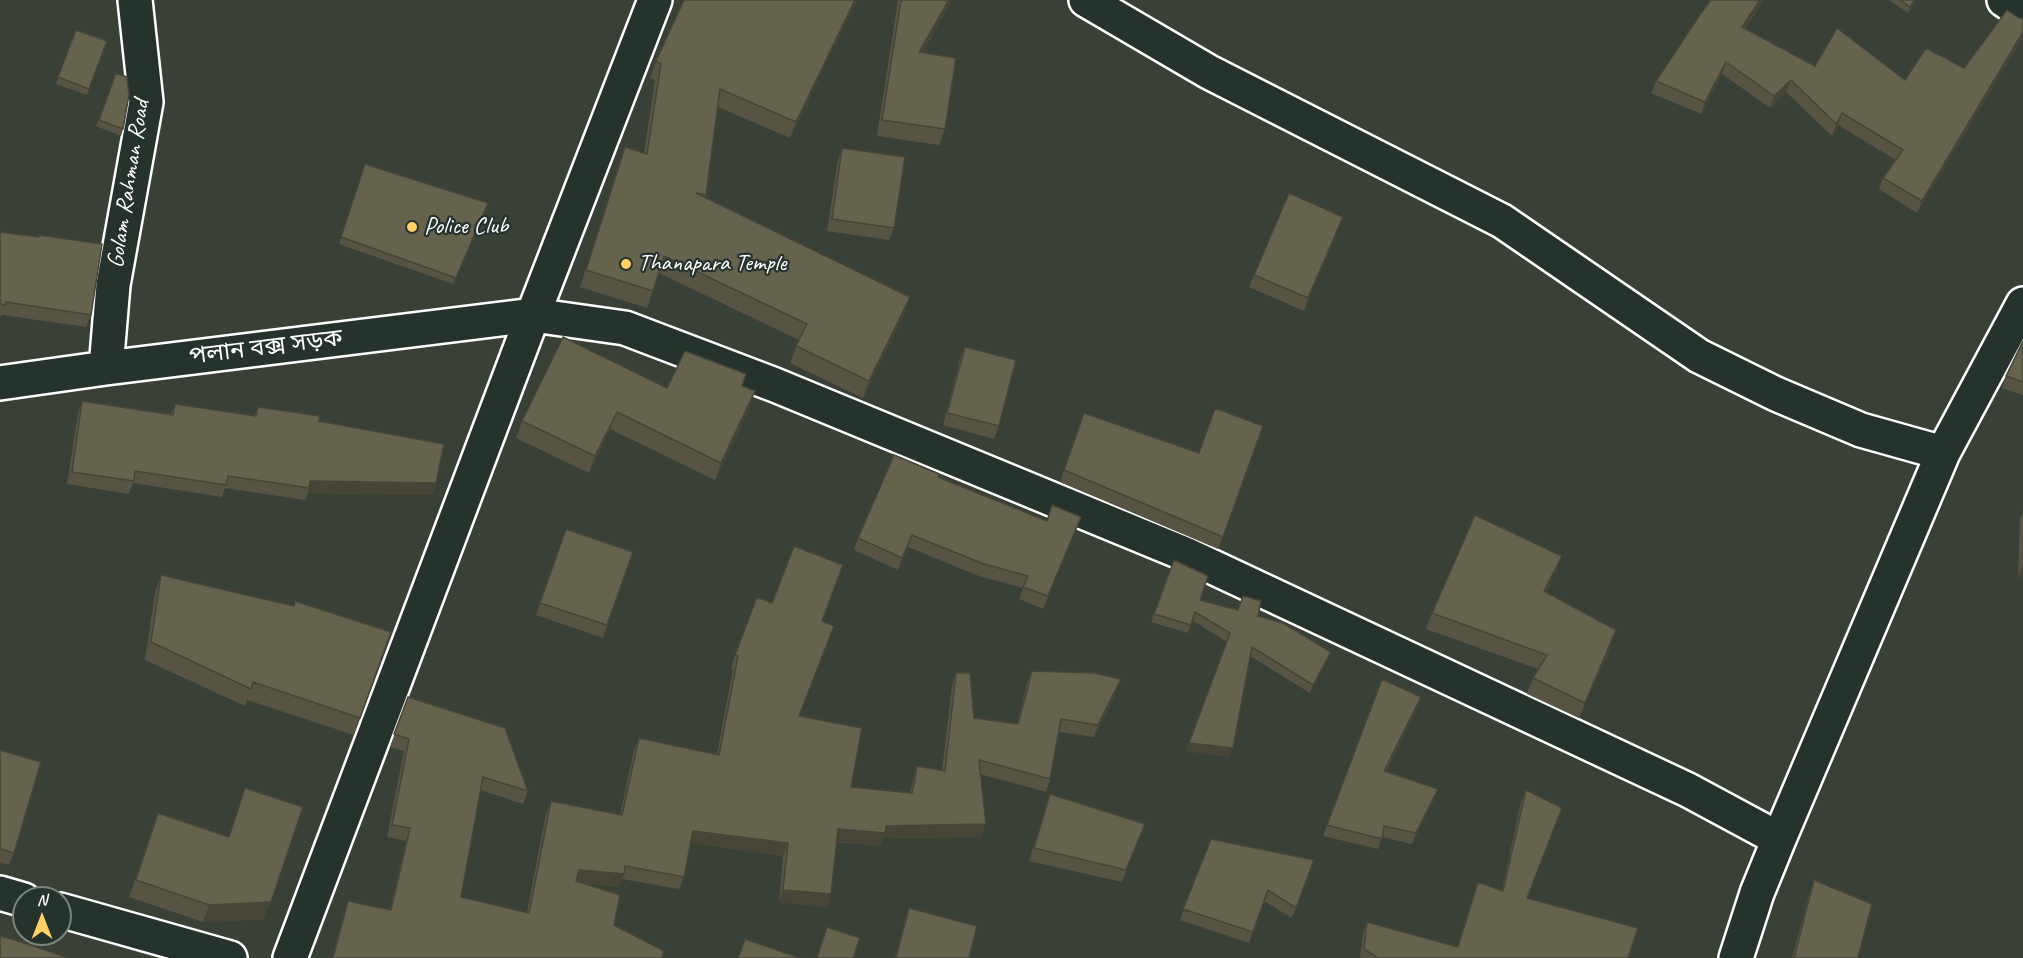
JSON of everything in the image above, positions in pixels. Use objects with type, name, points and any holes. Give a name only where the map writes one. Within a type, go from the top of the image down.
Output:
[{"type":"street","name":"Golam Rahman Road","points":[[106,368],[113,285],[146,102],[135,0]]},
{"type":"street","points":[[290,958],[533,315],[655,0]]},
{"type":"street","points":[[1086,0],[1209,72],[1502,221],[1699,356],[1776,394],[1861,430],[1943,453]]},
{"type":"street","points":[[2004,0],[2023,13]]},
{"type":"street","points":[[1736,958],[1757,893],[1779,839],[1943,453],[2023,304]]},
{"type":"street","name":"পলান বক্স সড়ক","points":[[0,383],[533,315],[625,328],[775,385],[1174,550],[1688,790],[1779,839]]},
{"type":"street","points":[[72,913],[231,958]]},
{"type":"building","points":[[684,0],[855,0],[796,122],[720,89],[706,195],[696,193],[910,297],[869,381],[796,346],[807,324],[664,256],[653,291],[586,270],[625,147],[647,154],[661,64],[656,61]]},
{"type":"building","points":[[901,0],[949,0],[919,52],[956,58],[945,129],[882,120]]},
{"type":"building","points":[[1711,0],[1760,0],[1742,27],[1815,66],[1837,28],[1905,80],[1926,48],[1964,68],[2007,10],[2023,19],[2023,32],[1922,201],[1883,178],[1903,150],[1842,113],[1836,124],[1791,80],[1774,96],[1726,62],[1705,102],[1656,81]]},
{"type":"building","points":[[1900,0],[1915,0],[1910,7]]},
{"type":"building","points":[[76,30],[107,41],[89,89],[58,77]]},
{"type":"building","points":[[116,73],[127,77],[129,95],[123,129],[99,120]]},
{"type":"building","points":[[842,148],[905,157],[894,228],[832,219]]},
{"type":"building","name":"Police Club","points":[[365,164],[488,203],[456,278],[341,237]]},
{"type":"building","points":[[1289,193],[1343,217],[1308,298],[1254,275]]},
{"type":"building","points":[[0,232],[102,244],[91,315],[6,302],[5,305],[0,304]]},
{"type":"building","points":[[563,337],[667,388],[685,351],[746,374],[742,386],[755,391],[721,463],[617,412],[595,456],[522,421]]},
{"type":"building","points":[[2023,341],[2023,382],[2006,376]]},
{"type":"building","points":[[965,347],[1016,360],[999,426],[947,413]]},
{"type":"building","points":[[82,401],[173,415],[175,404],[256,416],[258,407],[320,416],[319,421],[444,444],[436,483],[310,481],[309,488],[228,476],[226,485],[135,471],[134,481],[72,472]]},
{"type":"building","points":[[1215,408],[1263,426],[1223,537],[1064,470],[1084,413],[1199,453]]},
{"type":"building","points":[[894,455],[939,474],[938,477],[1047,521],[1052,505],[1081,517],[1048,596],[1023,587],[1028,576],[984,564],[912,535],[902,558],[858,538]]},
{"type":"building","points":[[1475,515],[1562,556],[1544,591],[1616,630],[1585,703],[1533,678],[1547,655],[1432,613]]},
{"type":"building","points":[[566,529],[633,552],[607,625],[540,603]]},
{"type":"building","points":[[794,546],[843,565],[822,621],[834,626],[799,716],[862,728],[851,787],[912,793],[917,766],[945,771],[956,673],[970,673],[974,718],[1018,724],[1032,671],[1094,673],[1121,679],[1098,725],[1061,719],[1050,779],[979,760],[986,824],[886,826],[885,833],[838,829],[831,894],[783,890],[788,843],[693,831],[684,877],[625,866],[624,874],[579,870],[576,881],[620,895],[614,925],[664,951],[662,958],[333,958],[348,901],[391,910],[410,828],[392,825],[409,739],[394,734],[408,697],[505,728],[528,791],[483,777],[461,897],[529,913],[551,801],[622,815],[639,738],[719,755],[738,656],[735,655],[757,597],[772,603]]},
{"type":"building","points":[[1174,560],[1208,576],[1200,600],[1238,610],[1243,596],[1261,601],[1258,616],[1283,623],[1331,652],[1313,685],[1252,647],[1233,748],[1189,743],[1230,633],[1195,612],[1191,625],[1154,614]]},
{"type":"building","points":[[161,575],[294,606],[295,601],[391,632],[360,718],[253,682],[251,689],[151,642]]},
{"type":"building","points":[[1382,679],[1421,697],[1384,771],[1438,789],[1416,833],[1384,826],[1382,839],[1327,825]]},
{"type":"building","points":[[0,750],[41,762],[14,853],[0,849]]},
{"type":"building","points":[[245,788],[303,807],[271,902],[209,905],[136,880],[158,813],[229,837]]},
{"type":"building","points":[[1526,790],[1562,808],[1527,898],[1638,928],[1628,958],[1378,958],[1364,949],[1367,922],[1458,947],[1478,882],[1503,891]]},
{"type":"building","points":[[1050,794],[1145,824],[1126,870],[1034,848]]},
{"type":"building","points":[[1211,839],[1314,860],[1296,908],[1268,890],[1253,932],[1183,909]]},
{"type":"building","points":[[1814,880],[1872,904],[1858,958],[1794,958]]},
{"type":"building","points":[[909,908],[977,926],[969,958],[896,958]]},
{"type":"building","points":[[827,927],[860,938],[853,958],[817,958]]},
{"type":"building","points":[[0,936],[12,939],[12,946],[33,946],[69,958],[0,958]]},
{"type":"building","points":[[745,939],[800,958],[738,958]]},
{"type":"place","name":"Police Club","points":[[412,227]]},
{"type":"place","name":"Thanapara Temple","points":[[626,264]]}]
